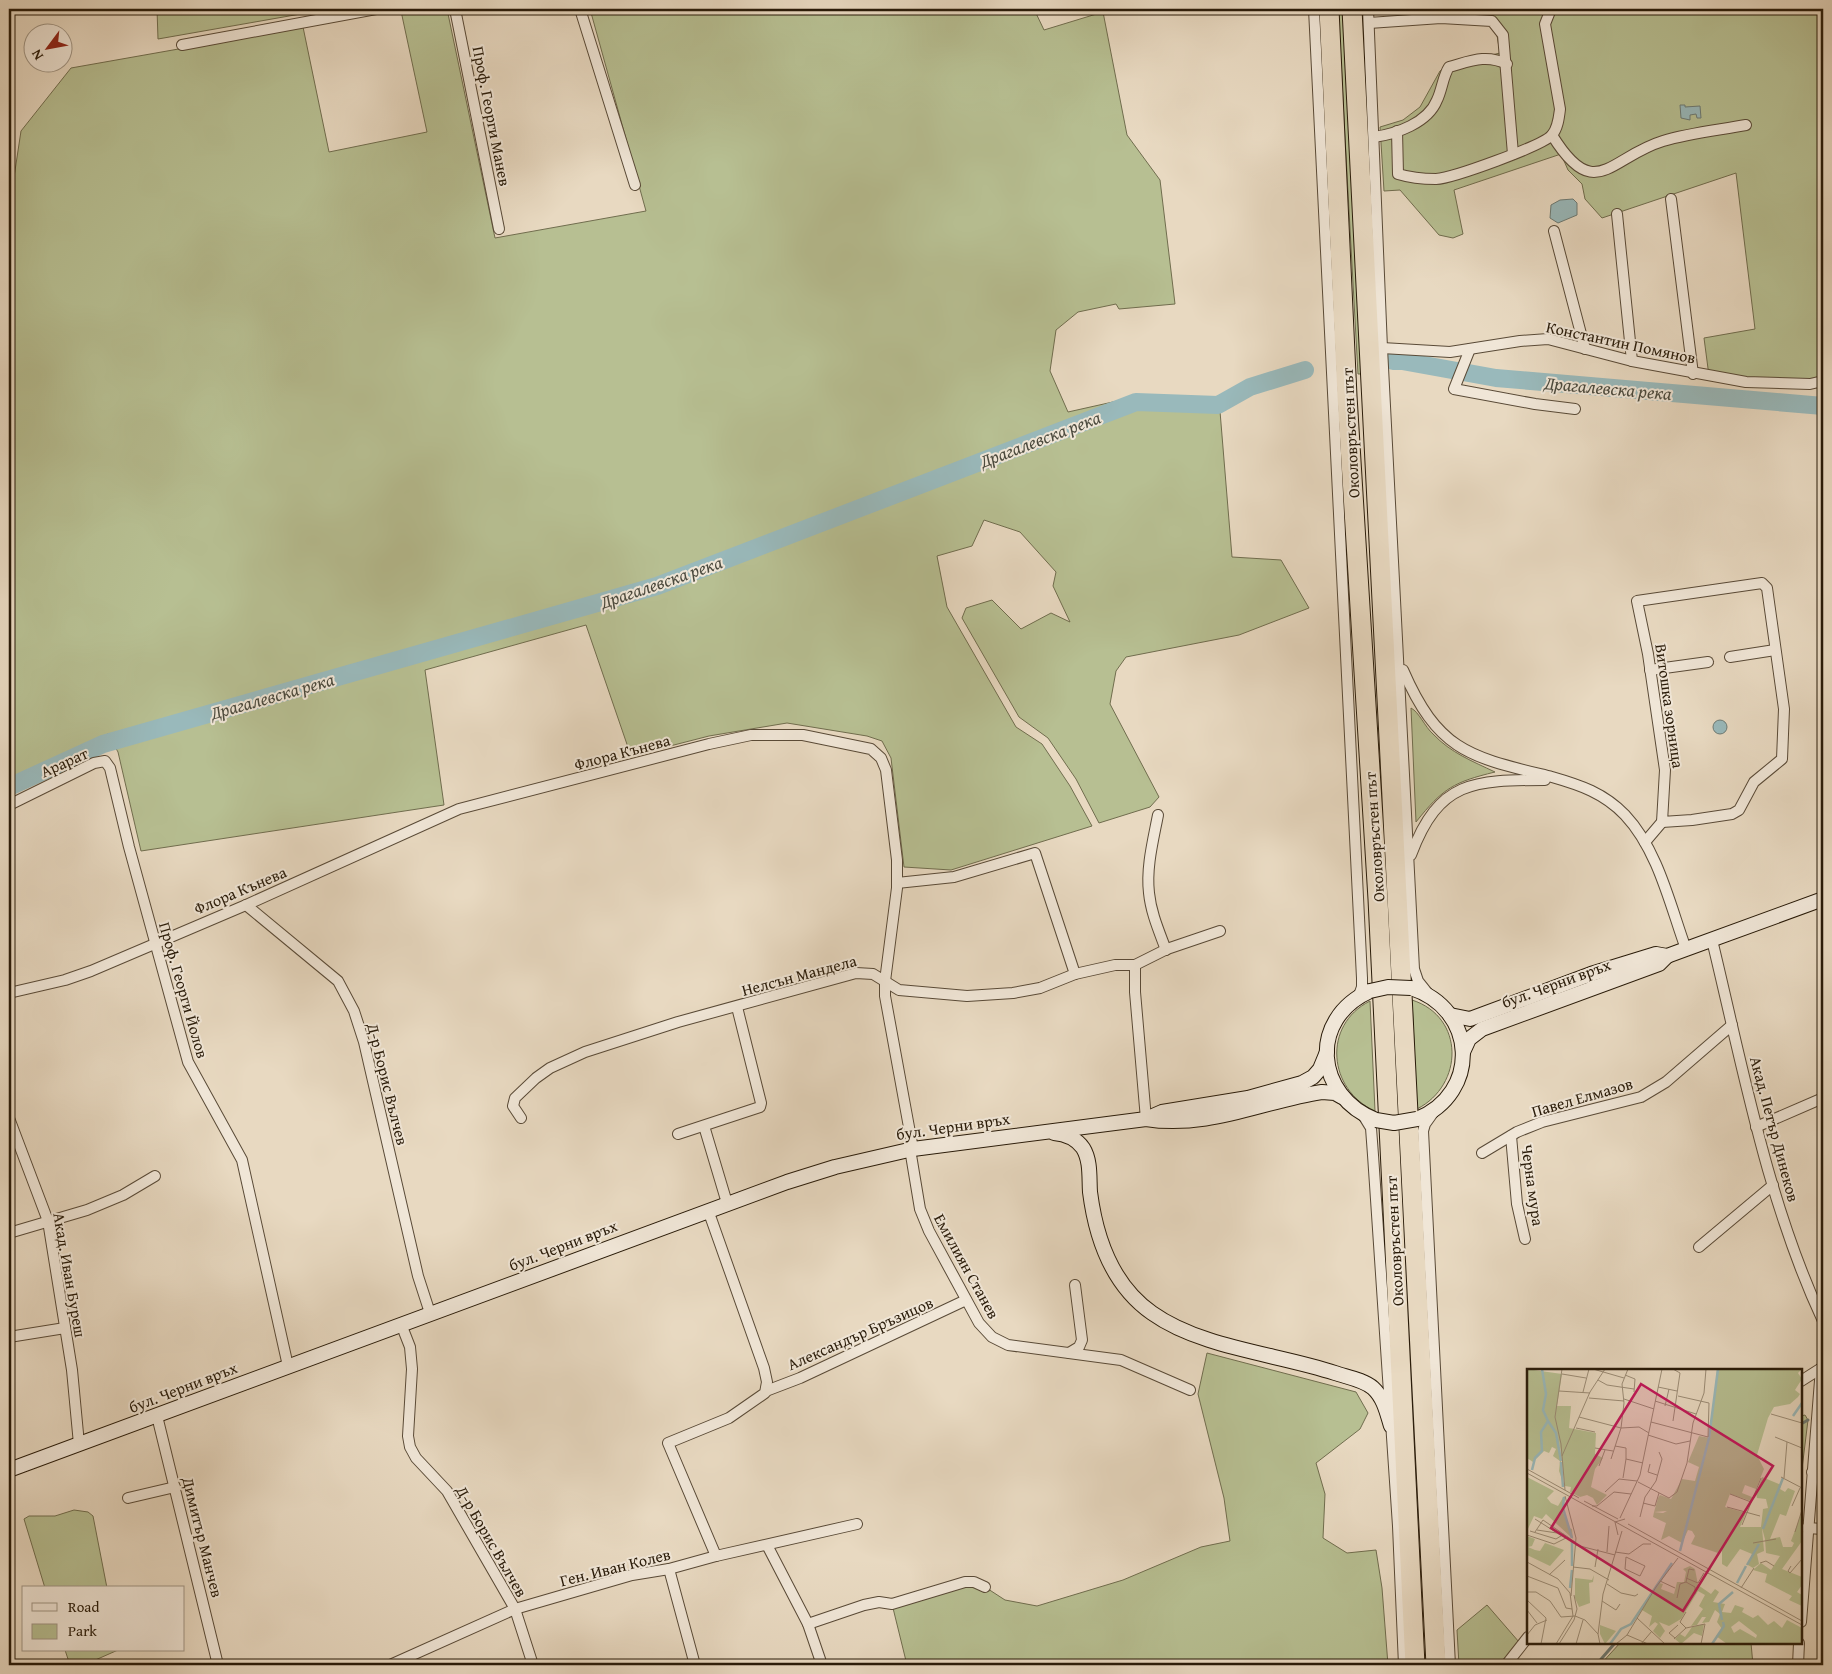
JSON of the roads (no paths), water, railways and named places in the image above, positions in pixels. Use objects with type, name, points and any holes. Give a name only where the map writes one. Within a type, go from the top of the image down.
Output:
[{"type":"highway","name":"Околовръстен път","points":[[1329,9],[1347,396],[1378,899],[1408,1561],[1415,1665]]},
{"type":"highway","name":"Околовръстен път","points":[[1352,9],[1436,1665]]},
{"type":"highway","points":[[1364,262],[1382,348]]},
{"type":"highway","points":[[1338,464],[1347,396]]},
{"type":"highway","points":[[1381,564],[1389,495]]},
{"type":"highway","points":[[1340,498],[1357,559]]},
{"type":"highway","points":[[1398,1526],[1408,1561]]},
{"type":"highway","points":[[1441,1665],[1447,1626]]},
{"type":"main road","name":"бул. Черни връх","points":[[1463,1052],[1469,1039],[1482,1028],[1660,964],[1667,956],[1823,899]]},
{"type":"main road","name":"бул. Черни връх","points":[[1450,1015],[1470,1019],[1591,974],[1656,954],[1667,956]]},
{"type":"main road","points":[[1388,987],[1411,988],[1431,996],[1450,1015],[1460,1035],[1463,1052],[1462,1066],[1457,1083],[1449,1097],[1436,1110],[1417,1119],[1394,1123],[1362,1115],[1342,1097],[1330,1076],[1327,1052],[1328,1040],[1335,1022],[1345,1008],[1364,994],[1388,987]]},
{"type":"main road","name":"бул. Черни връх","points":[[1146,1119],[1162,1112],[1248,1098],[1302,1082],[1313,1077],[1320,1069],[1327,1052]]},
{"type":"main road","name":"бул. Черни връх","points":[[9,1470],[708,1210],[834,1167],[911,1149],[1046,1131],[1146,1119],[1164,1122],[1203,1119],[1322,1092],[1335,1093],[1342,1097]]},
{"type":"main road","points":[[1046,1131],[1072,1138],[1083,1148],[1088,1160],[1092,1210],[1099,1238],[1114,1271],[1139,1303],[1166,1322],[1192,1334],[1317,1367],[1367,1384],[1382,1400],[1390,1426]]},
{"type":"street","points":[[182,45],[376,9]]},
{"type":"street","name":"Проф. Георги Манев","points":[[455,9],[499,229]]},
{"type":"street","points":[[580,9],[635,185]]},
{"type":"street","name":"Околовръстен път","points":[[1314,9],[1340,498],[1362,987],[1364,994]]},
{"type":"street","name":"Околовръстен път","points":[[1368,9],[1389,495],[1400,665],[1415,974],[1431,996]]},
{"type":"street","points":[[1397,131],[1398,174],[1415,179],[1436,179],[1481,167],[1552,135],[1558,123],[1560,109],[1544,24],[1550,9]]},
{"type":"street","points":[[1369,24],[1441,18],[1492,21],[1503,35],[1507,64],[1513,154]]},
{"type":"street","points":[[1374,137],[1397,131],[1426,115],[1436,104],[1449,67],[1482,57],[1494,58],[1507,64]]},
{"type":"street","points":[[1552,135],[1565,157],[1575,166],[1587,172],[1606,171],[1644,149],[1663,141],[1746,125]]},
{"type":"street","points":[[1672,199],[1693,374]]},
{"type":"street","points":[[1616,214],[1632,361]]},
{"type":"street","points":[[1554,231],[1585,349]]},
{"type":"street","name":"Константин Помянов","points":[[1382,348],[1450,352],[1541,339],[1566,343],[1632,361],[1693,374],[1746,382],[1810,384],[1823,382]]},
{"type":"street","points":[[1470,350],[1454,388],[1575,409]]},
{"type":"street","name":"Витошка зорница","points":[[1662,822],[1665,770],[1650,670],[1637,601],[1762,583],[1767,588],[1775,650]]},
{"type":"street","points":[[1645,842],[1662,822],[1732,814],[1739,810],[1754,782],[1778,764],[1784,754],[1782,734],[1784,709],[1775,650],[1730,657]]},
{"type":"street","points":[[1650,670],[1708,662]]},
{"type":"street","points":[[1400,665],[1413,693],[1428,716],[1456,745],[1490,762],[1580,784],[1598,793],[1624,815],[1645,842],[1686,949]]},
{"type":"street","name":"Флора Кънева","points":[[9,993],[65,980],[246,905],[459,809],[708,744],[751,736],[803,735],[871,749],[881,758],[886,770],[897,860],[897,883],[885,981],[887,1011],[911,1149]]},
{"type":"street","name":"Арарат","points":[[9,805],[80,768],[105,762],[110,768],[115,784],[129,848]]},
{"type":"street","points":[[1409,861],[1420,833],[1430,815],[1461,790],[1477,783],[1495,780],[1562,780]]},
{"type":"street","points":[[1158,815],[1151,853],[1149,892],[1152,912],[1166,950]]},
{"type":"street","name":"Проф. Георги Йолов","points":[[129,848],[188,1062],[242,1160],[288,1366]]},
{"type":"street","points":[[897,883],[954,877],[1035,852],[1075,974]]},
{"type":"street","name":"Д-р Борис Вълчев","points":[[246,905],[338,981],[354,1011],[364,1042],[418,1276],[430,1313]]},
{"type":"street","name":"Нелсън Мандела","points":[[521,1118],[513,1103],[536,1078],[575,1056],[678,1022],[856,973],[874,974],[898,990],[977,996],[1040,988],[1060,982],[1075,974],[1120,964],[1135,965],[1166,950],[1220,931]]},
{"type":"street","name":"Акад. Петър Динеков","points":[[1712,940],[1756,1127],[1773,1186],[1808,1287],[1823,1321]]},
{"type":"street","points":[[1135,965],[1135,992],[1146,1119]]},
{"type":"street","points":[[678,1134],[760,1107],[761,1103],[737,1007]]},
{"type":"street","name":"Павел Елмазов","points":[[1482,1152],[1542,1122],[1641,1097],[1666,1082],[1732,1025]]},
{"type":"street","points":[[1756,1127],[1823,1098]]},
{"type":"street","points":[[1436,1110],[1425,1124],[1423,1131],[1450,1665]]},
{"type":"street","name":"Околовръстен път","points":[[1362,1115],[1369,1122],[1371,1132],[1398,1526],[1404,1665]]},
{"type":"street","name":"Акад. Иван Буреш","points":[[9,1118],[12,1136],[48,1221],[65,1328],[79,1444]]},
{"type":"street","points":[[704,1126],[728,1203]]},
{"type":"street","name":"Черна мура","points":[[1511,1136],[1517,1204],[1525,1239]]},
{"type":"street","name":"Емилиян Станев","points":[[911,1149],[917,1195],[924,1220],[979,1323],[999,1342],[1122,1360],[1190,1390]]},
{"type":"street","points":[[9,1233],[87,1210],[123,1195],[154,1176]]},
{"type":"street","points":[[1699,1247],[1773,1186]]},
{"type":"street","name":"Александър Бръзицов","points":[[708,1210],[764,1368],[767,1382],[766,1392]]},
{"type":"street","points":[[1069,1353],[1079,1347],[1082,1340],[1074,1285]]},
{"type":"street","name":"Александър Бръзицов","points":[[716,1556],[668,1443],[737,1413],[759,1399],[766,1392],[966,1300]]},
{"type":"street","name":"Д-р Борис Вълчев","points":[[402,1324],[410,1347],[412,1369],[408,1436],[410,1447],[416,1458],[447,1491],[515,1609],[533,1665]]},
{"type":"street","points":[[9,1337],[65,1328]]},
{"type":"street","points":[[1802,1380],[1822,1368]]},
{"type":"street","points":[[1802,1606],[1807,1528],[1822,1368]]},
{"type":"street","name":"Димитър Манчев","points":[[158,1416],[218,1665]]},
{"type":"street","points":[[1812,1472],[1823,1475]]},
{"type":"street","points":[[128,1498],[175,1487]]},
{"type":"street","name":"Ген. Иван Колев","points":[[390,1665],[515,1609],[632,1574],[669,1569],[716,1556],[857,1524]]},
{"type":"street","points":[[1807,1528],[1823,1529]]},
{"type":"street","points":[[767,1545],[808,1624],[822,1665]]},
{"type":"street","points":[[669,1569],[695,1665]]},
{"type":"street","points":[[808,1624],[864,1605],[879,1602],[892,1604],[964,1582],[974,1582],[985,1587]]},
{"type":"street","points":[[1506,1665],[1527,1638]]},
{"type":"street","points":[[1798,1665],[1799,1644]]},
{"type":"water","points":[[1680,105],[1685,105],[1685,107],[1700,106],[1701,118],[1697,118],[1696,114],[1690,115],[1690,120],[1681,118]]},
{"type":"water","points":[[1573,199],[1577,203],[1577,215],[1558,223],[1550,218],[1551,205],[1560,200]]},
{"type":"water","points":[[1717,720],[1723,720],[1727,727],[1723,734],[1717,734],[1713,730],[1713,724]]},
{"type":"waterway","name":"Драгалевска река","points":[[1393,361],[1496,378],[1823,406]]},
{"type":"waterway","name":"Драгалевска река","points":[[9,787],[103,744],[657,586],[1136,402],[1218,405],[1250,387],[1305,370]]},
{"type":"waterway","points":[[1802,1423],[1808,1420]]},
{"type":"waterway","points":[[1596,1665],[1614,1644]]}]
